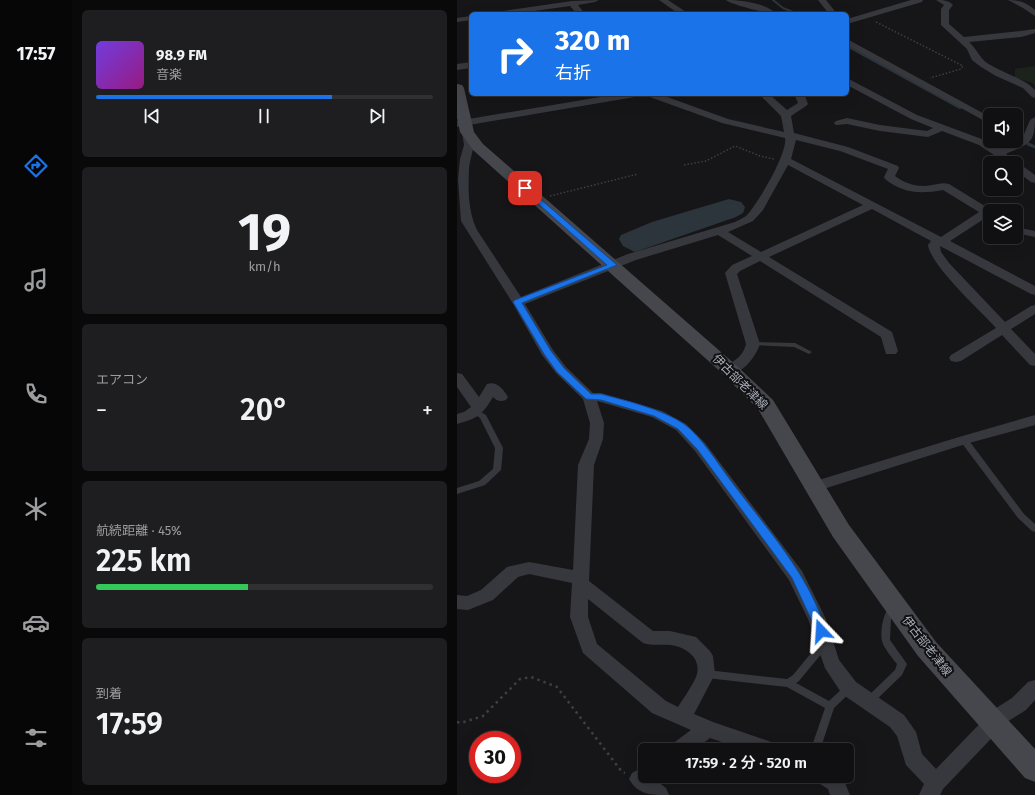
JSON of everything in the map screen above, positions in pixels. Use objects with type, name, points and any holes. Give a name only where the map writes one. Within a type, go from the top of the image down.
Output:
[{"type":"main road","name":"伊古部老津線","points":[[457,88],[463,126],[478,147],[613,265],[730,370],[766,405],[814,488],[841,531],[895,606],[927,649],[1035,769]]},
{"type":"street","points":[[510,12],[595,0]]},
{"type":"street","points":[[663,0],[682,12]]},
{"type":"street","points":[[730,0],[739,4],[768,10],[770,12]]},
{"type":"street","points":[[822,0],[831,12]]},
{"type":"street","points":[[849,21],[919,0]]},
{"type":"street","points":[[940,0],[949,5],[945,9],[945,25],[971,48],[975,58],[999,74],[1026,86],[1035,95]]},
{"type":"street","points":[[1012,0],[1021,3],[1035,3]]},
{"type":"street","points":[[573,3],[580,12]]},
{"type":"street","points":[[1021,3],[1035,14]]},
{"type":"street","points":[[457,20],[469,18]]},
{"type":"street","points":[[962,40],[1021,34],[1035,31]]},
{"type":"street","points":[[849,43],[983,117]]},
{"type":"street","points":[[457,67],[469,65]]},
{"type":"street","points":[[849,83],[914,117],[983,143],[1003,156]]},
{"type":"street","points":[[624,96],[463,126],[469,145],[466,150],[464,168],[465,217],[471,230],[547,352],[561,370],[589,396],[597,422],[596,439],[587,465],[580,580],[579,617],[589,648],[659,707],[708,729],[749,743]]},
{"type":"street","points":[[656,96],[725,121],[844,149],[894,168],[889,177],[893,180],[918,190],[945,186],[983,210]]},
{"type":"street","points":[[517,302],[632,258],[739,224],[753,214],[786,160],[791,142],[786,114],[766,96]]},
{"type":"street","points":[[786,114],[803,104],[800,96]]},
{"type":"street","points":[[1000,154],[1030,143],[1035,120]]},
{"type":"street","points":[[839,122],[847,121],[880,128],[928,134],[940,128]]},
{"type":"street","points":[[786,160],[1035,291]]},
{"type":"street","points":[[1023,171],[1035,180]]},
{"type":"street","points":[[730,370],[739,366],[751,353],[753,344],[731,273],[736,268],[872,205]]},
{"type":"street","points":[[983,216],[934,245],[935,252],[945,266],[1035,362]]},
{"type":"street","points":[[457,226],[471,230]]},
{"type":"street","points":[[719,231],[887,335],[891,351]]},
{"type":"street","points":[[1023,231],[1035,234]]},
{"type":"street","points":[[956,358],[1035,309]]},
{"type":"street","points":[[457,377],[477,410]]},
{"type":"street","points":[[457,419],[472,414],[477,410],[492,387],[501,397]]},
{"type":"street","points":[[589,396],[601,397],[657,414],[681,427],[700,447],[796,576],[817,619],[831,663],[849,688],[897,721],[906,732],[913,759],[932,789],[1000,716],[1019,704],[1035,688]]},
{"type":"street","points":[[814,488],[964,440],[1035,420]]},
{"type":"street","points":[[457,602],[468,603],[487,595],[513,572],[529,568],[580,580],[649,638],[670,638],[690,642],[704,656],[706,674],[682,718]]},
{"type":"street","points":[[689,743],[708,729]]},
{"type":"street","points":[[648,783],[659,795]]},
{"type":"street","points":[[836,783],[840,795]]},
{"type":"lane","points":[[753,344],[795,346],[809,352]]},
{"type":"lane","points":[[457,491],[482,484],[497,470],[499,448],[483,417],[477,410]]},
{"type":"lane","points":[[964,440],[1021,516],[1035,529]]},
{"type":"lane","points":[[869,701],[899,672],[902,664],[886,641],[887,618],[895,606]]},
{"type":"lane","points":[[788,683],[797,678],[824,644]]},
{"type":"lane","points":[[706,674],[788,683],[830,706]]},
{"type":"lane","points":[[818,743],[830,706],[849,688]]},
{"type":"path","points":[[866,16],[963,66],[961,69],[919,81]]},
{"type":"path","points":[[684,165],[706,161],[735,146],[760,156],[786,160]]},
{"type":"path","points":[[537,199],[638,174]]},
{"type":"path","points":[[457,722],[461,723],[483,716],[520,679],[531,677],[557,687],[623,772],[638,776]]},
{"type":"shaded area","points":[[1035,66],[1035,87],[1033,83],[1015,78],[1015,69]]},
{"type":"shaded area","points":[[729,199],[741,202],[745,207],[743,213],[736,217],[635,252],[623,246],[619,239],[621,235],[652,222]]},
{"type":"waterway","points":[[773,0],[783,8],[793,12]]},
{"type":"waterway","points":[[849,47],[960,108]]},
{"type":"waterway","points":[[1028,144],[1035,147]]},
{"type":"route","points":[[525,188],[613,265],[517,302],[547,352],[561,370],[589,396],[601,397],[657,414],[681,427],[700,447],[796,576],[817,619],[821,631]]}]
